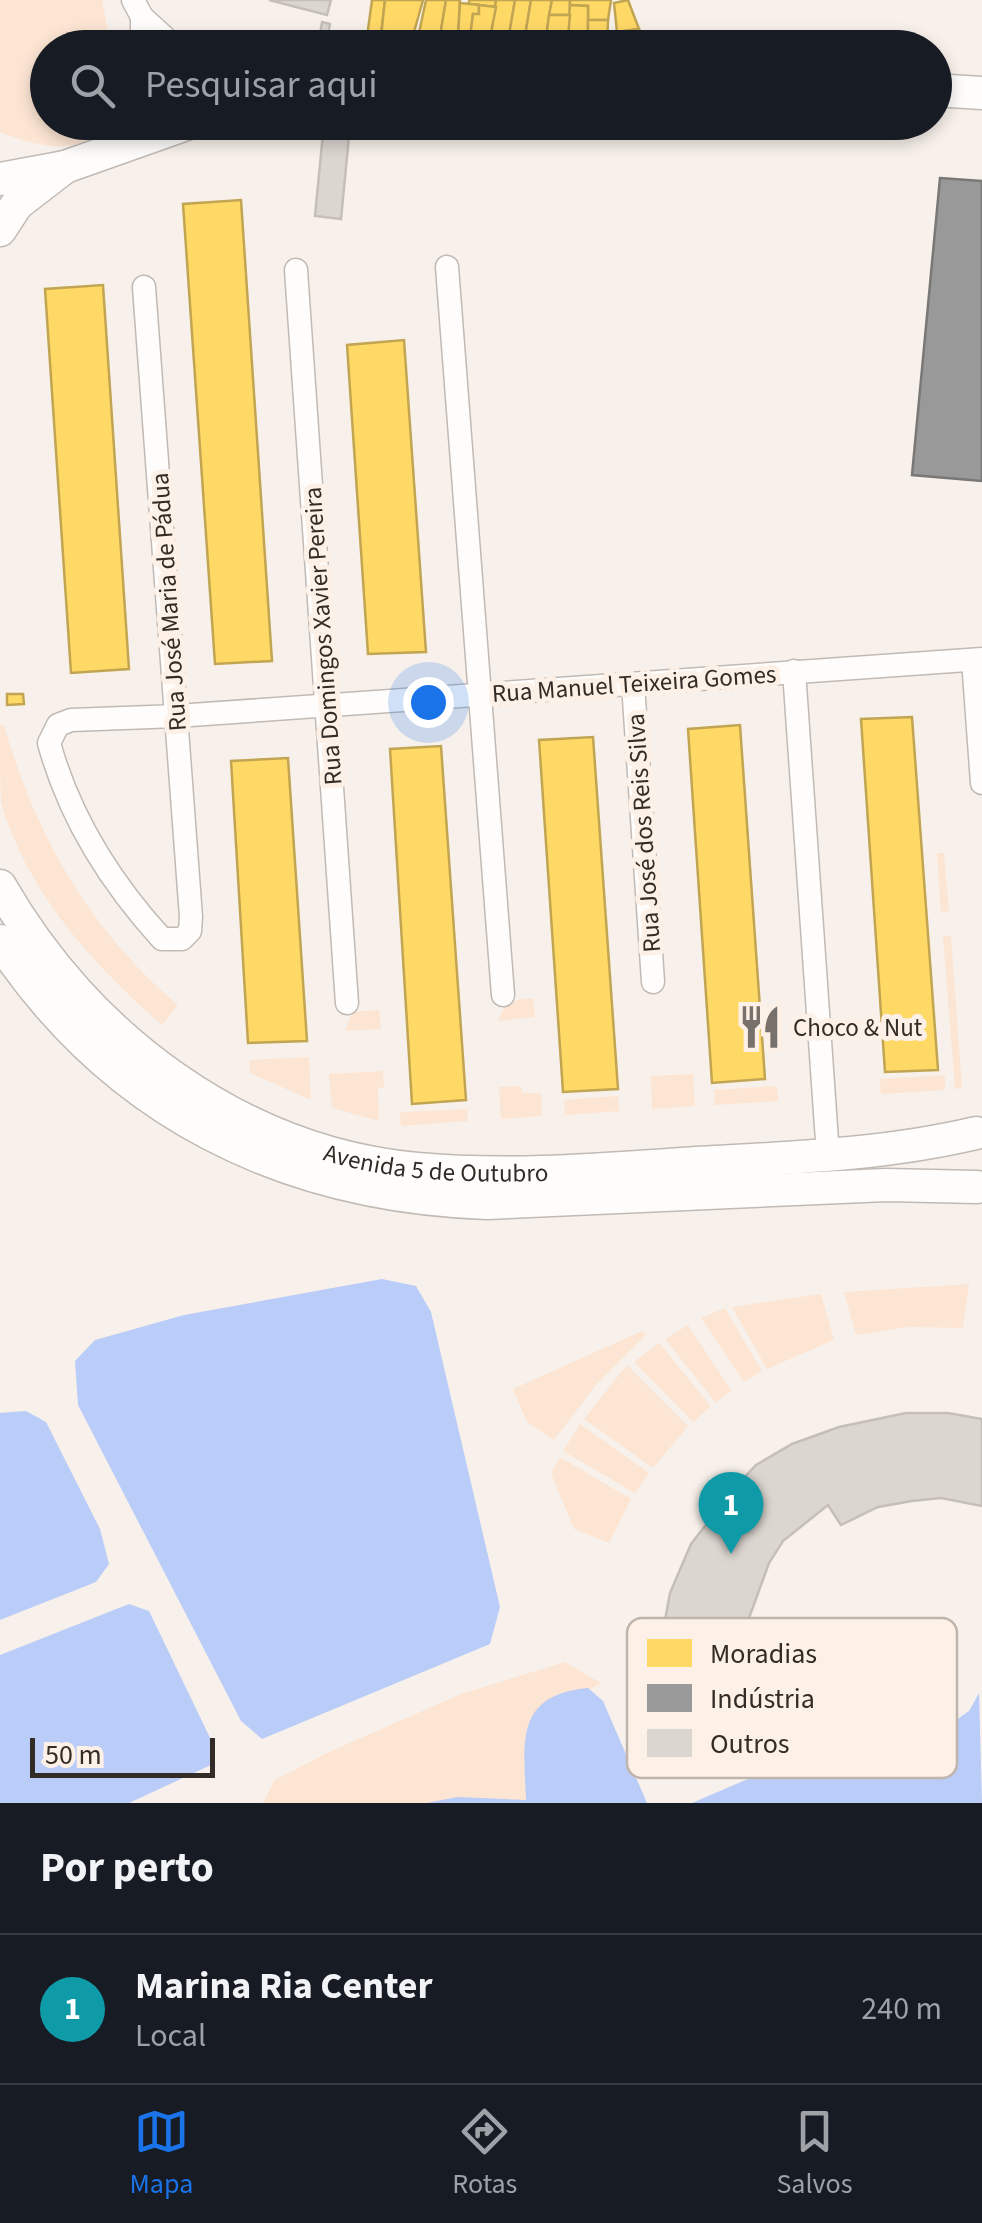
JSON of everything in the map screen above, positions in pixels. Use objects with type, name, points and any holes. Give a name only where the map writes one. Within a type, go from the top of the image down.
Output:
[{"type":"main road","points":[[952,92],[982,94]]},
{"type":"main road","points":[[4,206],[65,167],[121,140]]},
{"type":"main road","points":[[0,153],[65,167]]},
{"type":"main road","name":"Avenida 5 de Outubro","points":[[0,886],[20,922],[76,993],[148,1060],[240,1117],[323,1150],[400,1167],[486,1173],[828,1155],[923,1146],[979,1130]]},
{"type":"main road","name":"Avenida 5 de Outubro","points":[[0,941],[61,1019],[143,1094],[268,1162],[362,1191],[420,1200],[487,1203],[886,1184],[980,1189]]},
{"type":"main road","points":[[979,1130],[967,1166],[980,1189]]},
{"type":"street","points":[[138,8],[159,30]]},
{"type":"street","points":[[447,268],[503,995]]},
{"type":"street","name":"Rua Domingos Xavier Pereira","points":[[296,270],[347,1003]]},
{"type":"street","name":"Rua José Maria de Pádua","points":[[144,287],[191,917]]},
{"type":"street","points":[[977,659],[982,783]]},
{"type":"street","name":"Rua Manuel Teixeira Gomes","points":[[191,917],[190,931],[173,942],[162,939],[134,908],[100,858],[73,806],[52,755],[50,733],[71,720],[327,706],[977,659]]},
{"type":"street","points":[[794,671],[828,1155]]},
{"type":"street","name":"Rua José dos Reis Silva","points":[[633,684],[653,982]]},
{"type":"shaded area","points":[[0,0],[102,0],[108,30],[30,30],[30,140],[85,140],[55,146],[26,141],[0,132]]},
{"type":"shaded area","points":[[0,725],[4,725],[49,842],[92,913],[178,1005],[162,1025],[112,978],[65,925],[27,866],[1,802]]},
{"type":"shaded area","points":[[937,853],[944,853],[949,912],[941,913]]},
{"type":"shaded area","points":[[943,936],[951,936],[962,1088],[955,1089]]},
{"type":"shaded area","points":[[533,998],[535,1017],[498,1021],[507,1001]]},
{"type":"shaded area","points":[[379,1010],[381,1029],[345,1031],[352,1012]]},
{"type":"shaded area","points":[[309,1057],[311,1100],[250,1073],[249,1060]]},
{"type":"shaded area","points":[[383,1071],[384,1088],[378,1088],[379,1121],[332,1108],[329,1074]]},
{"type":"shaded area","points":[[693,1074],[695,1106],[652,1109],[651,1076]]},
{"type":"shaded area","points":[[945,1075],[945,1090],[881,1094],[880,1079]]},
{"type":"shaded area","points":[[521,1086],[522,1093],[541,1093],[542,1116],[501,1119],[499,1087]]},
{"type":"shaded area","points":[[777,1086],[778,1101],[715,1105],[714,1090]]},
{"type":"shaded area","points":[[618,1096],[619,1111],[565,1115],[564,1100]]},
{"type":"shaded area","points":[[467,1109],[468,1121],[401,1126],[400,1112]]},
{"type":"shaded area","points":[[969,1284],[963,1328],[909,1327],[856,1335],[844,1292]]},
{"type":"shaded area","points":[[821,1294],[834,1340],[767,1369],[732,1307]]},
{"type":"shaded area","points":[[725,1308],[762,1371],[744,1382],[701,1318]]},
{"type":"shaded area","points":[[688,1325],[731,1390],[716,1403],[665,1339]]},
{"type":"shaded area","points":[[642,1331],[646,1335],[596,1385],[554,1440],[527,1422],[513,1389]]},
{"type":"shaded area","points":[[659,1343],[711,1406],[693,1422],[634,1362]]},
{"type":"shaded area","points":[[627,1365],[688,1426],[653,1468],[584,1419]]},
{"type":"shaded area","points":[[580,1424],[649,1473],[635,1493],[563,1451]]},
{"type":"shaded area","points":[[560,1457],[631,1499],[609,1543],[574,1529],[551,1473]]},
{"type":"shaded area","points":[[565,1662],[601,1683],[587,1691],[530,1803],[263,1803],[275,1780],[329,1752],[461,1694]]},
{"type":"water","points":[[382,1279],[416,1286],[431,1312],[500,1607],[490,1644],[262,1739],[241,1721],[78,1405],[75,1361],[95,1340],[184,1315]]},
{"type":"water","points":[[26,1411],[46,1422],[100,1529],[109,1564],[96,1582],[0,1620],[0,1413]]},
{"type":"water","points":[[129,1604],[149,1611],[213,1744],[211,1765],[129,1803],[0,1803],[0,1655]]},
{"type":"water","points":[[588,1688],[603,1701],[627,1757],[627,1778],[636,1778],[647,1803],[427,1803],[457,1797],[526,1800],[524,1759],[528,1725],[547,1700]]},
{"type":"water","points":[[979,1693],[982,1803],[692,1803],[750,1778],[957,1778],[957,1719],[969,1711]]},
{"type":"building: Moradias","points":[[372,0],[385,0],[382,30],[368,30]]},
{"type":"building: Moradias","points":[[385,0],[423,0],[415,30],[382,30]]},
{"type":"building: Moradias","points":[[426,0],[446,0],[441,30],[420,30]]},
{"type":"building: Moradias","points":[[446,0],[460,0],[458,30],[441,30]]},
{"type":"building: Moradias","points":[[469,0],[496,0],[496,7],[469,4]]},
{"type":"building: Moradias","points":[[496,0],[515,0],[510,30],[492,30]]},
{"type":"building: Moradias","points":[[515,0],[531,0],[526,30],[510,30]]},
{"type":"building: Moradias","points":[[531,0],[552,0],[547,30],[526,30]]},
{"type":"building: Moradias","points":[[552,0],[570,0],[570,15],[549,15]]},
{"type":"building: Moradias","points":[[570,0],[611,0],[608,20],[588,20],[588,6],[570,5]]},
{"type":"building: Moradias","points":[[628,0],[639,29],[617,30],[614,3]]},
{"type":"building: Moradias","points":[[460,3],[479,5],[471,30],[458,30]]},
{"type":"building: Moradias","points":[[479,5],[496,7],[492,30],[471,30],[473,14],[479,14]]},
{"type":"building: Moradias","points":[[570,5],[588,6],[588,30],[568,30]]},
{"type":"building: Moradias","points":[[549,15],[570,15],[569,30],[547,30]]},
{"type":"building: Moradias","points":[[588,20],[608,20],[608,30],[588,30]]},
{"type":"building: Moradias","points":[[241,200],[272,661],[215,664],[183,204]]},
{"type":"building: Moradias","points":[[103,285],[129,669],[71,673],[45,289]]},
{"type":"building: Moradias","points":[[404,340],[426,652],[368,654],[347,345]]},
{"type":"building: Moradias","points":[[7,694],[23,694],[24,704],[7,705]]},
{"type":"building: Moradias","points":[[912,717],[938,1070],[885,1072],[861,719]]},
{"type":"building: Moradias","points":[[740,725],[765,1079],[712,1083],[688,729]]},
{"type":"building: Moradias","points":[[593,737],[618,1089],[563,1092],[539,740]]},
{"type":"building: Moradias","points":[[441,746],[466,1100],[412,1104],[390,749]]},
{"type":"building: Moradias","points":[[288,758],[307,1041],[248,1043],[231,761]]},
{"type":"building: Indústria","points":[[940,178],[982,181],[982,481],[912,475]]},
{"type":"building: Outros","points":[[269,0],[331,0],[327,15]]},
{"type":"building: Outros","points":[[322,140],[349,140],[341,219],[315,216]]},
{"type":"building: Outros","points":[[906,1413],[948,1413],[982,1419],[982,1506],[941,1498],[912,1501],[878,1507],[841,1525],[828,1505],[783,1541],[769,1563],[749,1618],[665,1618],[670,1593],[691,1544],[738,1484],[756,1465],[792,1444],[839,1427]]},
{"type":"place","name":"Choco & Nut","points":[[760,1027]]},
{"type":"place","name":"Marina Ria Center","points":[[731,1554]]}]
